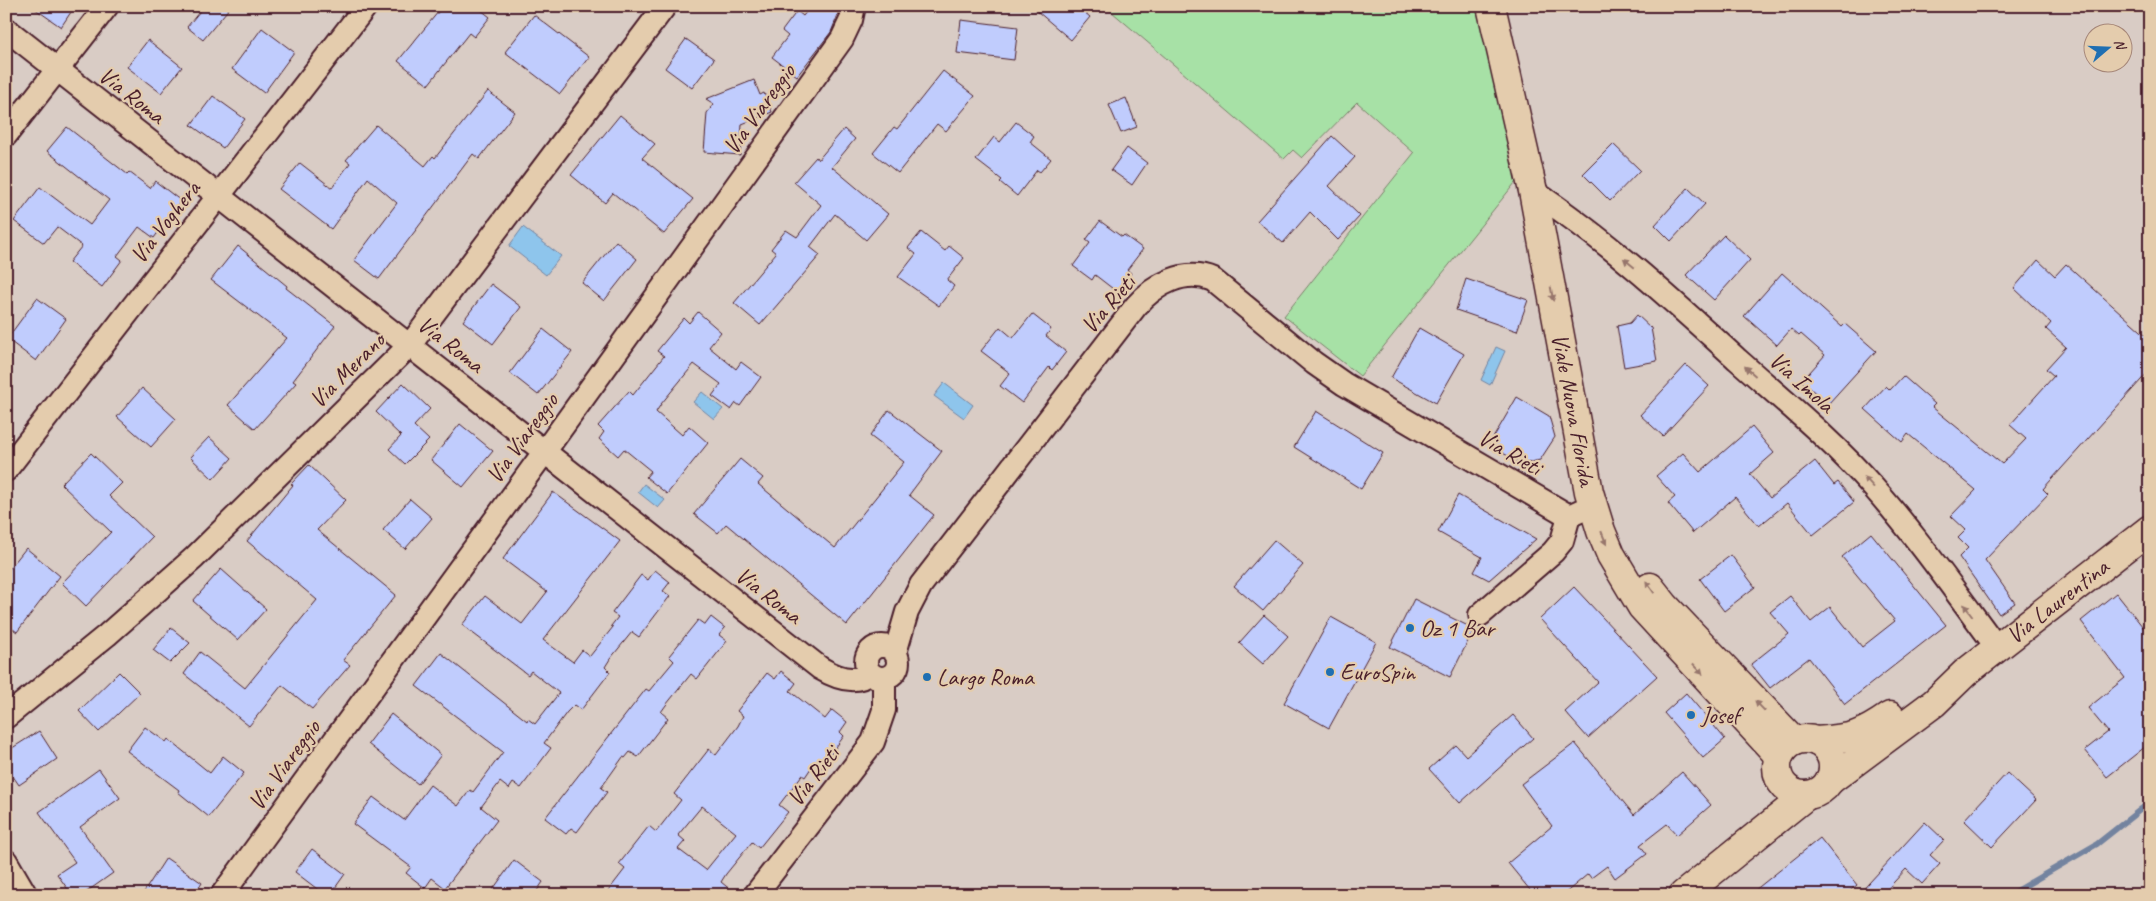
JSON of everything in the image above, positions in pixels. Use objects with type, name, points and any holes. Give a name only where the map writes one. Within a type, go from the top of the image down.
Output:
[{"type":"street","points":[[6,135],[107,6]]},
{"type":"street","name":"Via Voghera","points":[[6,470],[366,6]]},
{"type":"street","name":"Via Merano","points":[[6,717],[114,630],[194,558],[410,345],[665,6]]},
{"type":"street","name":"Via Viareggio","points":[[222,895],[842,39],[851,20],[854,6]]},
{"type":"street","name":"Viale Nuova Florida","points":[[1491,6],[1543,198],[1606,480],[1625,542],[1643,577],[1665,606],[1792,753]]},
{"type":"street","name":"Viale Nuova Florida","points":[[1508,6],[1539,135],[1543,198],[1581,511],[1611,555],[1642,607],[1792,753]]},
{"type":"street","name":"Via Roma","points":[[6,29],[820,668],[848,679],[877,675]]},
{"type":"street","name":"Via Imola","points":[[1543,198],[1634,267],[1847,459],[1909,530],[1998,649]]},
{"type":"street","name":"Via Rieti","points":[[755,895],[873,742],[884,710],[877,675],[865,664],[871,649],[882,646],[891,649],[895,653],[907,612],[921,586],[1136,306],[1155,288],[1182,276],[1199,276],[1213,280],[1314,363],[1376,405],[1581,511]]},
{"type":"street","points":[[1480,615],[1553,552],[1581,511]]},
{"type":"street","name":"Via Laurentina","points":[[1682,895],[1752,838],[1942,696],[1965,673],[2150,529]]},
{"type":"street","name":"Via Laurentina","points":[[1752,838],[1770,805],[1792,753],[1861,734],[1939,684],[1965,673]]},
{"type":"street","points":[[1792,753],[1829,754],[1832,772],[1818,788],[1799,795],[1785,788],[1792,753]]},
{"type":"street","points":[[6,861],[26,895]]},
{"type":"green space","points":[[1105,6],[1479,6],[1519,178],[1360,376],[1284,316],[1414,153],[1357,102],[1302,158],[1293,150],[1284,159]]},
{"type":"water","points":[[523,227],[561,256],[546,275],[509,246]]},
{"type":"water","points":[[1496,347],[1505,351],[1490,385],[1481,380]]},
{"type":"water","points":[[944,383],[973,405],[964,418],[934,396]]},
{"type":"water","points":[[702,392],[723,409],[714,419],[693,402]]},
{"type":"water","points":[[644,484],[665,500],[658,508],[638,492]]},
{"type":"building","points":[[31,6],[75,6],[61,27]]},
{"type":"building","points":[[204,6],[231,6],[203,40],[187,27]]},
{"type":"building","points":[[443,6],[476,6],[490,17],[474,37],[469,33],[428,85],[398,61]]},
{"type":"building","points":[[811,6],[835,6],[840,10],[831,32],[797,76],[772,57],[788,36],[782,31],[797,11],[803,16]]},
{"type":"building","points":[[1031,6],[1077,6],[1090,17],[1071,40]]},
{"type":"building","points":[[534,15],[589,57],[560,94],[505,52]]},
{"type":"building","points":[[961,20],[1018,27],[1014,60],[957,53]]},
{"type":"building","points":[[262,28],[294,52],[264,93],[232,69]]},
{"type":"building","points":[[686,39],[714,59],[692,88],[665,68]]},
{"type":"building","points":[[148,40],[182,67],[161,93],[127,67]]},
{"type":"building","points":[[943,71],[975,96],[946,131],[937,124],[898,173],[873,153],[894,127],[897,129]]},
{"type":"building","points":[[754,80],[760,95],[764,93],[772,112],[742,124],[740,155],[704,152],[707,113],[714,104],[706,99]]},
{"type":"building","points":[[488,91],[515,112],[479,159],[473,154],[379,279],[354,260],[397,203],[368,178],[331,229],[279,189],[300,163],[332,188],[350,163],[346,160],[376,125],[425,166],[433,156],[435,158]]},
{"type":"building","points":[[213,96],[245,119],[223,148],[191,125]]},
{"type":"building","points":[[1126,98],[1137,127],[1121,133],[1109,105]]},
{"type":"building","points":[[620,115],[655,144],[642,158],[693,199],[664,234],[613,193],[605,203],[571,175]]},
{"type":"building","points":[[1016,122],[1034,136],[1030,142],[1051,159],[1040,172],[1037,170],[1017,196],[1000,182],[1002,180],[976,160],[994,137],[1000,142]]},
{"type":"building","points":[[67,127],[127,174],[129,172],[150,188],[155,181],[181,201],[154,238],[139,227],[117,256],[122,260],[102,287],[69,262],[82,246],[57,227],[44,243],[14,221],[40,187],[90,225],[109,200],[47,151]]},
{"type":"building","points":[[844,129],[855,139],[832,167],[888,214],[866,240],[835,214],[810,247],[820,255],[760,325],[734,303],[776,253],[771,249],[786,230],[797,237],[821,205],[794,182],[816,157],[818,160]]},
{"type":"building","points":[[1332,136],[1355,157],[1329,186],[1360,216],[1338,240],[1310,212],[1283,243],[1257,221]]},
{"type":"building","points":[[1613,144],[1640,170],[1610,201],[1583,174]]},
{"type":"building","points":[[1127,148],[1147,163],[1132,185],[1111,170]]},
{"type":"building","points":[[1688,188],[1705,204],[1671,241],[1655,225]]},
{"type":"building","points":[[1100,221],[1143,249],[1127,270],[1131,273],[1117,292],[1095,275],[1092,280],[1073,266],[1090,243],[1086,240]]},
{"type":"building","points":[[921,232],[945,251],[949,246],[964,258],[947,280],[954,286],[939,306],[898,277],[916,254],[908,248]]},
{"type":"building","points":[[1724,235],[1750,260],[1714,300],[1686,275]]},
{"type":"building","points":[[616,241],[637,259],[604,301],[582,283]]},
{"type":"building","points":[[238,246],[287,286],[286,288],[335,326],[293,381],[296,383],[255,429],[228,405],[287,338],[211,280]]},
{"type":"building","points":[[2038,260],[2055,276],[2066,264],[2150,339],[2150,370],[2043,489],[2048,494],[1985,560],[2015,603],[1999,614],[1959,557],[1968,548],[1958,538],[1966,530],[1951,516],[1976,490],[1908,434],[1902,442],[1865,409],[1886,386],[1890,390],[1903,376],[1935,404],[1932,407],[2002,464],[2026,439],[2010,425],[2054,376],[2046,369],[2066,347],[2046,329],[2051,323],[2014,288]]},
{"type":"building","points":[[1782,273],[1842,327],[1845,324],[1876,351],[1828,404],[1802,381],[1825,355],[1801,334],[1799,336],[1791,329],[1777,345],[1744,316]]},
{"type":"building","points":[[1466,279],[1528,300],[1517,331],[1456,310]]},
{"type":"building","points":[[491,284],[521,307],[493,344],[463,321]]},
{"type":"building","points":[[37,298],[66,319],[36,361],[7,339]]},
{"type":"building","points":[[698,312],[721,332],[709,347],[736,369],[741,362],[761,377],[740,406],[736,403],[731,410],[712,396],[721,384],[694,364],[661,404],[656,412],[682,435],[689,426],[708,443],[667,494],[646,477],[651,471],[624,449],[618,456],[599,439],[604,432],[598,426],[629,391],[633,395],[664,356],[657,351],[684,318],[689,323]]},
{"type":"building","points":[[1032,314],[1051,329],[1046,336],[1066,352],[1052,370],[1049,367],[1022,403],[1000,386],[1010,373],[981,351],[1000,327],[1013,338]]},
{"type":"building","points":[[1637,315],[1651,328],[1657,361],[1624,367],[1617,326],[1630,323]]},
{"type":"building","points":[[1419,328],[1464,354],[1436,403],[1391,378]]},
{"type":"building","points":[[543,329],[572,352],[538,395],[510,373]]},
{"type":"building","points":[[1686,365],[1709,386],[1663,436],[1640,415]]},
{"type":"building","points":[[403,383],[430,409],[414,426],[429,440],[405,464],[389,449],[401,436],[376,412]]},
{"type":"building","points":[[142,388],[176,419],[151,447],[117,417]]},
{"type":"building","points":[[1517,397],[1549,416],[1555,437],[1540,460],[1522,464],[1489,445]]},
{"type":"building","points":[[889,410],[942,451],[909,495],[934,515],[847,625],[726,524],[718,533],[694,514],[740,459],[763,478],[758,484],[835,548],[904,462],[870,436]]},
{"type":"building","points":[[1316,411],[1383,453],[1361,489],[1294,447]]},
{"type":"building","points":[[460,424],[493,451],[463,487],[431,460]]},
{"type":"building","points":[[1752,427],[1774,453],[1750,474],[1770,498],[1815,461],[1834,485],[1838,482],[1854,502],[1813,535],[1787,503],[1759,526],[1735,497],[1693,533],[1668,503],[1675,497],[1656,476],[1683,453],[1700,472]]},
{"type":"building","points":[[209,437],[232,458],[213,479],[190,457]]},
{"type":"building","points":[[91,453],[122,483],[109,496],[152,537],[86,606],[62,583],[111,532],[61,484]]},
{"type":"building","points":[[309,465],[346,500],[317,530],[396,595],[343,660],[350,665],[312,709],[282,685],[249,726],[184,674],[200,652],[245,688],[317,600],[247,541],[293,485],[291,484]]},
{"type":"building","points":[[553,492],[620,541],[543,640],[573,662],[582,650],[590,656],[613,627],[611,626],[618,617],[612,613],[641,575],[648,580],[655,570],[670,582],[663,591],[670,596],[639,637],[632,632],[610,659],[605,667],[610,672],[581,710],[574,705],[567,712],[544,743],[551,748],[521,788],[513,783],[509,789],[500,782],[481,807],[497,820],[445,888],[432,878],[425,888],[406,873],[411,867],[353,824],[373,797],[404,820],[430,785],[458,806],[470,790],[473,792],[503,752],[416,686],[441,653],[527,721],[528,719],[535,724],[559,693],[531,671],[528,675],[462,625],[485,596],[522,624],[547,592],[503,559]]},
{"type":"building","points":[[1458,495],[1536,539],[1489,580],[1474,572],[1482,557],[1438,532]]},
{"type":"building","points":[[410,499],[432,518],[405,549],[383,530]]},
{"type":"building","points":[[1871,533],[1946,625],[1845,704],[1809,658],[1770,688],[1751,664],[1789,634],[1770,612],[1790,596],[1811,622],[1830,607],[1862,647],[1895,621],[1842,557]]},
{"type":"building","points":[[1274,540],[1303,565],[1263,611],[1234,586]]},
{"type":"building","points":[[26,548],[60,576],[17,632],[6,624],[6,573]]},
{"type":"building","points":[[1731,555],[1755,587],[1724,611],[1700,579]]},
{"type":"building","points":[[221,569],[266,609],[238,640],[193,601]]},
{"type":"building","points":[[1574,587],[1657,676],[1588,738],[1565,712],[1598,682],[1540,619]]},
{"type":"building","points":[[2116,593],[2150,636],[2150,743],[2107,777],[2085,750],[2108,732],[2088,708],[2125,678],[2081,621]]},
{"type":"building","points":[[1414,599],[1474,629],[1450,677],[1390,647]]},
{"type":"building","points":[[1264,615],[1288,636],[1263,664],[1239,643]]},
{"type":"building","points":[[711,617],[725,628],[719,635],[727,641],[697,679],[691,674],[666,705],[661,712],[668,718],[638,757],[630,752],[625,758],[623,757],[601,788],[607,792],[577,832],[571,828],[566,834],[545,818],[646,689],[649,691],[674,661],[669,656],[698,620],[705,625]]},
{"type":"building","name":"EuroSpin","points":[[1331,617],[1376,642],[1329,728],[1284,703]]},
{"type":"building","points":[[171,628],[190,643],[170,663],[153,650]]},
{"type":"building","points":[[781,671],[796,683],[790,691],[825,719],[832,710],[847,722],[840,732],[844,736],[817,773],[811,768],[805,777],[802,775],[779,805],[788,812],[759,848],[752,842],[726,874],[721,882],[737,895],[605,895],[625,869],[619,864],[649,826],[656,832],[681,800],[674,794],[709,749],[716,755],[738,726],[743,716],[737,711],[767,673],[775,679]],"holes":[[[702,806],[736,833],[706,870],[678,849],[685,841],[678,835]]]},
{"type":"building","points":[[119,672],[140,693],[99,732],[79,711]]},
{"type":"building","points":[[1686,693],[1725,739],[1703,758],[1664,713]]},
{"type":"building","points":[[391,714],[441,755],[418,784],[368,744]]},
{"type":"building","points":[[1513,715],[1533,738],[1460,803],[1429,769],[1456,745],[1466,756]]},
{"type":"building","points":[[145,727],[166,742],[168,739],[210,773],[223,756],[244,773],[209,817],[178,792],[179,790],[127,751]]},
{"type":"building","points":[[39,731],[57,759],[19,785],[6,766],[6,752]]},
{"type":"building","points":[[1575,743],[1634,815],[1682,772],[1711,805],[1677,835],[1667,824],[1640,845],[1647,854],[1615,878],[1607,866],[1591,878],[1588,874],[1563,895],[1534,895],[1508,863],[1552,826],[1521,784]]},
{"type":"building","points":[[99,769],[120,798],[80,827],[113,873],[82,895],[72,895],[57,874],[75,862],[39,812]]},
{"type":"building","points":[[2007,773],[2036,800],[1992,847],[1964,820]]},
{"type":"building","points":[[1925,822],[1944,840],[1930,855],[1940,864],[1922,884],[1906,869],[1882,895],[1858,895]]},
{"type":"building","points":[[1820,838],[1857,885],[1845,895],[1749,895]]},
{"type":"building","points":[[312,849],[345,874],[330,895],[325,895],[295,872]]},
{"type":"building","points":[[166,858],[202,883],[194,895],[142,895]]},
{"type":"building","points":[[514,860],[543,882],[534,895],[489,895]]},
{"type":"waterway","points":[[2009,895],[2097,844],[2150,802]]},
{"type":"place","name":"Oz 1 Bar","points":[[1410,628]]},
{"type":"place","name":"EuroSpin","points":[[1330,672]]},
{"type":"place","name":"Largo Roma","points":[[927,677]]},
{"type":"place","name":"Josef","points":[[1691,715]]}]
